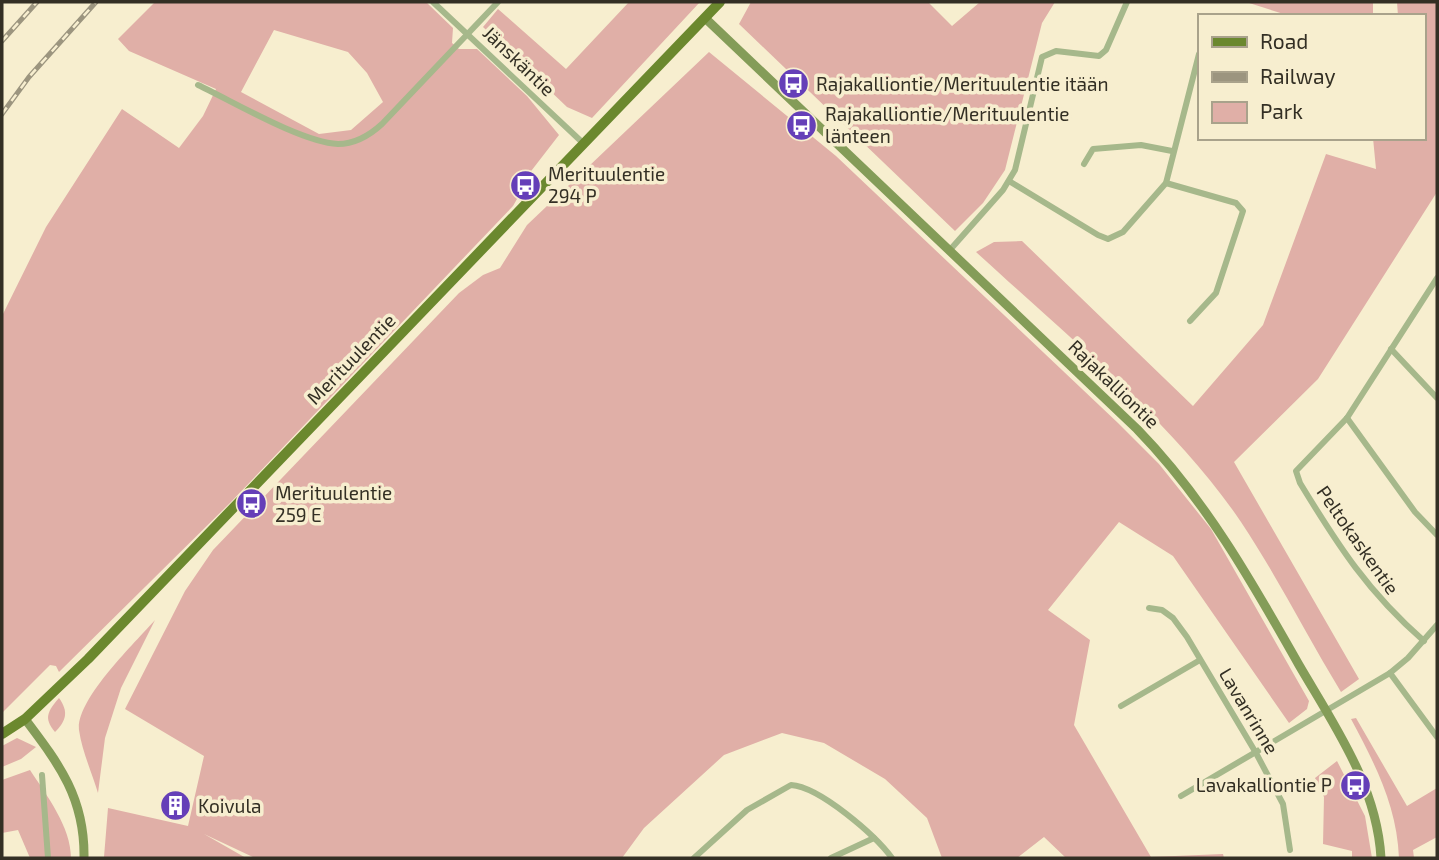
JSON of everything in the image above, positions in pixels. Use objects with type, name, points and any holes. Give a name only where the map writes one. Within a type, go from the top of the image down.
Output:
[{"type":"main road","name":"Merituulentie","points":[[2,734],[25,719],[88,659],[720,2]]},
{"type":"street","name":"Jänskäntie","points":[[433,2],[583,143]]},
{"type":"street","points":[[198,85],[312,138],[341,144],[373,132],[498,2]]},
{"type":"street","points":[[949,251],[1009,181],[1020,151],[1042,57],[1047,53],[1099,56],[1111,41],[1127,2]]},
{"type":"street","name":"Rajakalliontie","points":[[705,19],[1136,429],[1191,489],[1242,565],[1327,713],[1368,792],[1381,858]]},
{"type":"street","points":[[1009,181],[1108,239],[1123,232],[1166,183],[1198,58]]},
{"type":"street","points":[[1084,164],[1093,149],[1141,145],[1172,151]]},
{"type":"street","points":[[1166,183],[1236,203],[1243,211],[1216,293],[1190,321]]},
{"type":"street","name":"Peltokaskentie","points":[[1424,642],[1385,607],[1361,578],[1300,483],[1296,471],[1301,462],[1347,418],[1437,280]]},
{"type":"street","points":[[1391,349],[1437,398]]},
{"type":"street","points":[[1347,418],[1415,512],[1437,535]]},
{"type":"street","name":"Lavanrinne","points":[[1149,608],[1162,610],[1173,618],[1256,753],[1283,804],[1290,850]]},
{"type":"street","points":[[1181,796],[1327,713],[1390,673],[1424,642],[1437,625]]},
{"type":"street","points":[[1121,705],[1200,660]]},
{"type":"street","points":[[1390,673],[1437,737]]},
{"type":"street","points":[[25,719],[62,768],[79,809],[84,858]]},
{"type":"street","points":[[43,775],[48,858]]},
{"type":"street","points":[[694,858],[747,810],[791,785],[808,789],[874,838],[892,858]]},
{"type":"street","points":[[831,858],[874,838]]},
{"type":"green space","points":[[155,2],[426,2],[453,28],[452,43],[459,49],[477,49],[527,96],[559,135],[518,188],[521,192],[513,206],[231,502],[59,672],[56,666],[50,665],[2,713],[2,316],[46,227],[122,109],[179,148],[203,116],[216,89],[129,51],[118,39]],"holes":[[[274,30],[348,52],[367,73],[383,102],[351,130],[319,134],[241,92]]]},
{"type":"green space","points":[[629,2],[700,2],[592,118],[567,107],[483,27],[498,9],[566,69]]},
{"type":"green space","points":[[751,2],[928,2],[952,26],[980,2],[1055,2],[1042,23],[1005,170],[983,203],[955,231],[739,24]]},
{"type":"green space","points":[[1246,2],[1373,2],[1373,14],[1284,14]]},
{"type":"green space","points":[[1397,2],[1437,2],[1437,192],[1318,379],[1234,462],[1359,679],[1341,692],[1254,543],[1214,486],[1184,450],[1116,380],[976,252],[994,242],[1022,241],[1193,406],[1263,325],[1326,154],[1376,169],[1373,140],[1425,140],[1425,14],[1398,14]]},
{"type":"green space","points":[[709,52],[836,156],[1118,423],[1159,464],[1211,529],[1309,701],[1307,709],[1289,723],[1173,556],[1119,522],[1048,610],[1090,640],[1074,725],[1151,857],[1223,854],[1224,858],[1066,858],[1044,837],[1017,858],[942,858],[927,818],[885,779],[824,743],[782,733],[724,755],[644,828],[622,858],[255,858],[204,834],[246,858],[104,857],[108,808],[188,826],[204,756],[125,709],[185,591],[213,550],[459,293],[483,275],[500,268],[527,225]]},
{"type":"green space","points":[[155,620],[121,688],[105,738],[98,793],[80,738],[81,717],[108,672]]},
{"type":"green space","points":[[59,698],[65,716],[55,732],[49,723],[48,715]]},
{"type":"green space","points":[[1356,718],[1407,806],[1437,788],[1437,837],[1413,850],[1414,858],[1399,858],[1389,803],[1376,769],[1351,719]]},
{"type":"green space","points":[[17,738],[36,747],[21,759],[2,767],[2,746]]},
{"type":"green space","points":[[1337,761],[1365,816],[1372,858],[1352,858],[1352,851],[1323,844],[1324,797],[1315,778]]},
{"type":"green space","points":[[30,770],[63,823],[71,858],[30,858],[18,830],[2,833],[2,780]]},
{"type":"railway","points":[[2,41],[37,2]]},
{"type":"railway","points":[[2,114],[29,77],[96,2]]},
{"type":"place","name":"Rajakalliontie/Merituulentie itään","points":[[793,84]]},
{"type":"place","name":"Rajakalliontie/Merituulentie länteen","points":[[802,125]]},
{"type":"place","name":"Merituulentie 294 P","points":[[525,185]]},
{"type":"place","name":"Merituulentie 259 E","points":[[252,504]]},
{"type":"place","name":"Lavakalliontie P","points":[[1355,785]]},
{"type":"place","name":"Koivula","points":[[175,806]]}]
